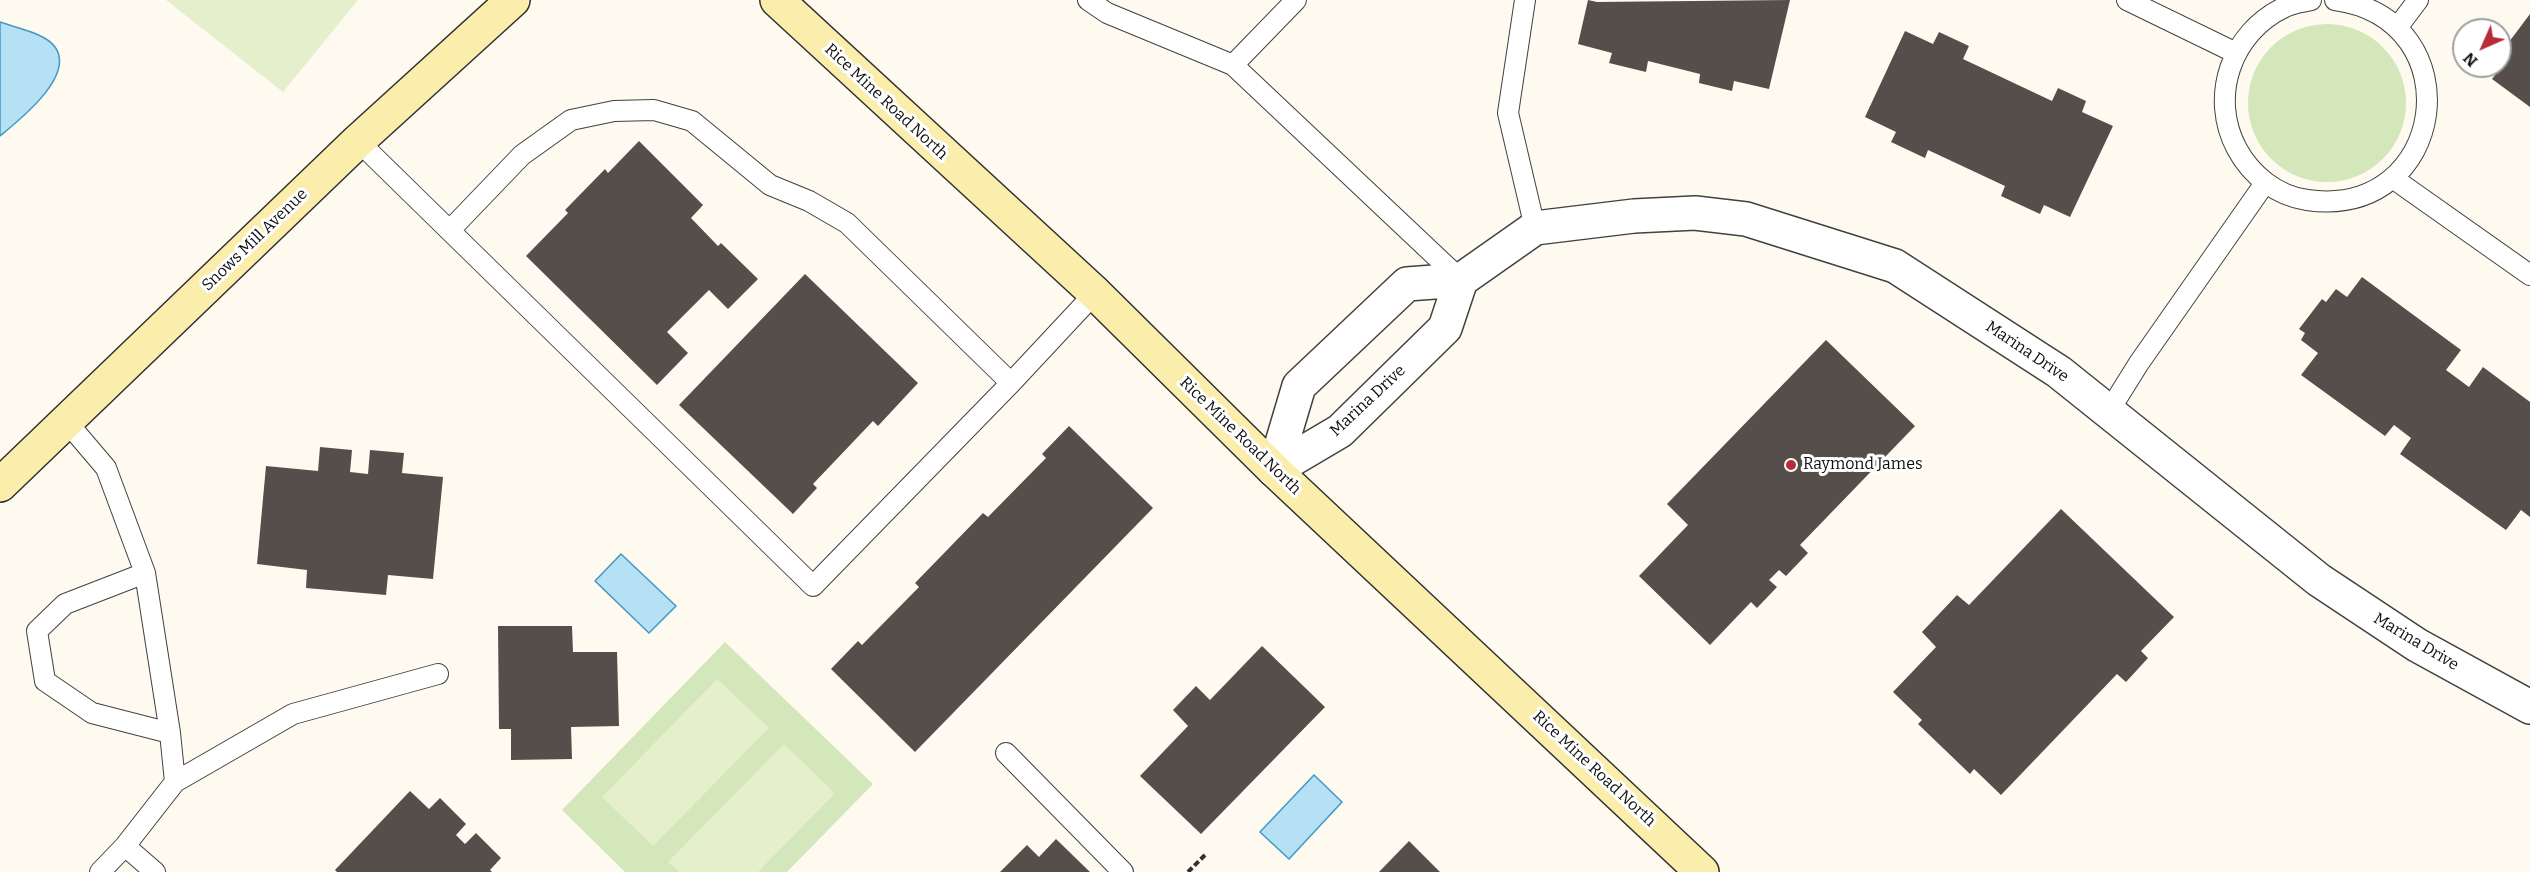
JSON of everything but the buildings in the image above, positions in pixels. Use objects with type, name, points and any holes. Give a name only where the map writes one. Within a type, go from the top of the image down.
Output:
[{"type":"main road","name":"Snows Mill Avenue","points":[[0,485],[358,141],[513,0]]},
{"type":"main road","name":"Rice Mine Road North","points":[[777,0],[1095,293],[1274,470],[1702,872]]},
{"type":"street","name":"Marina Drive","points":[[1274,470],[1340,431],[1445,328],[1461,280],[1535,228],[1634,216],[1695,213],[1746,219],[1895,266],[2059,372],[2319,580],[2417,645],[2530,706]]},
{"type":"street","points":[[1274,470],[1299,386],[1407,284],[1461,280]]},
{"type":"lane","points":[[1088,0],[1107,13],[1233,65],[1461,280]]},
{"type":"lane","points":[[1233,65],[1296,0]]},
{"type":"lane","points":[[1525,0],[1508,113],[1535,228]]},
{"type":"lane","points":[[2127,0],[2236,53]]},
{"type":"lane","points":[[2311,0],[2285,3],[2256,26],[2236,53],[2226,80],[2224,109],[2231,137],[2244,162],[2265,183],[2296,199],[2330,204],[2364,196],[2394,179],[2414,155],[2426,127],[2429,96],[2423,66],[2408,39],[2386,17],[2345,1]]},
{"type":"lane","points":[[2397,28],[2418,0]]},
{"type":"lane","points":[[450,230],[522,155],[571,120],[614,111],[654,110],[692,122],[770,185],[809,201],[848,223],[1011,383]]},
{"type":"lane","points":[[358,141],[813,586],[1011,383],[1095,293]]},
{"type":"lane","points":[[2394,179],[2530,274]]},
{"type":"lane","points":[[2109,411],[2139,363],[2265,183]]},
{"type":"lane","points":[[66,421],[106,468],[146,573],[175,782]]},
{"type":"lane","points":[[146,573],[66,603],[37,631],[45,681],[92,713],[170,733]]},
{"type":"lane","points":[[100,872],[125,846],[175,782],[293,714],[438,674]]},
{"type":"lane","points":[[1006,753],[1123,872]]},
{"type":"lane","points":[[125,846],[155,872]]},
{"type":"path","points":[[1188,872],[1205,855]]},
{"type":"green space","points":[[166,0],[358,0],[283,92]]},
{"type":"green space","points":[[2327,24],[2357,30],[2371,37],[2383,47],[2393,59],[2400,73],[2406,103],[2400,133],[2393,147],[2383,159],[2371,169],[2357,176],[2327,182],[2297,176],[2283,169],[2271,159],[2261,147],[2254,133],[2248,103],[2254,73],[2261,59],[2271,47],[2283,37],[2297,30]]},
{"type":"green space","points":[[725,642],[873,784],[787,872],[625,872],[562,810]]},
{"type":"green space","points":[[717,679],[769,728],[653,846],[602,797]]},
{"type":"green space","points":[[784,744],[835,793],[758,872],[679,872],[668,862]]},
{"type":"water","points":[[0,22],[44,38],[55,47],[59,59],[58,71],[52,84],[31,109],[0,136]]},
{"type":"water","points":[[621,554],[676,606],[649,633],[595,581]]},
{"type":"water","points":[[1314,775],[1342,802],[1289,859],[1260,832]]},
{"type":"place","name":"Raymond James","points":[[1791,465]]}]
